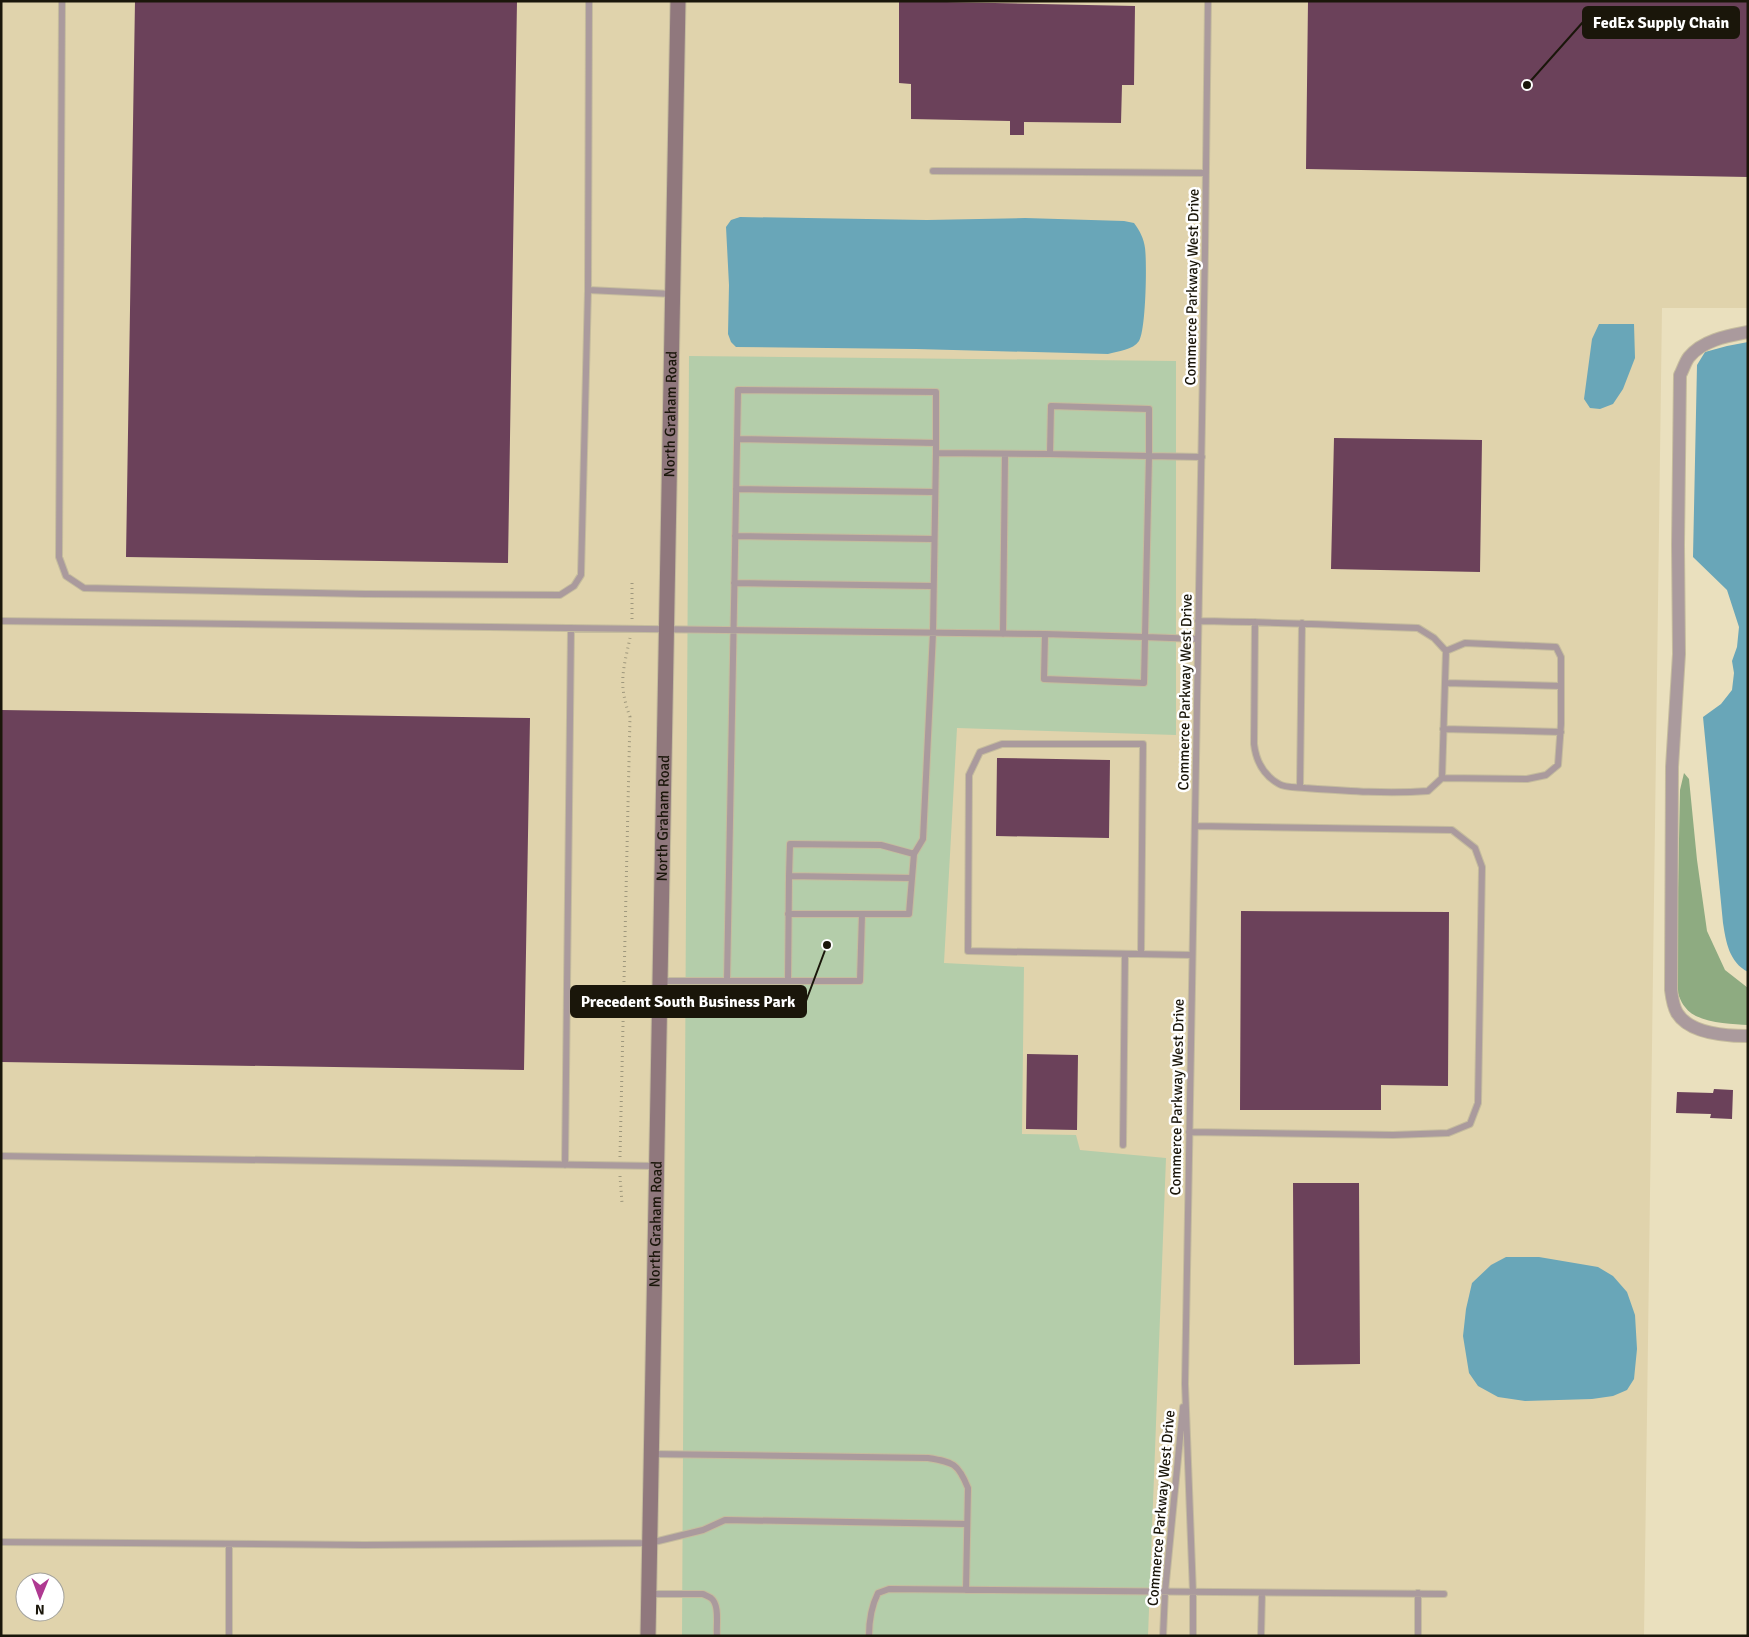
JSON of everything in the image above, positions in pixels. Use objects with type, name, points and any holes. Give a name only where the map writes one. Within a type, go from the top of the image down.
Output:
[{"type":"street","name":"North Graham Road","points":[[648,1636],[678,1]]},
{"type":"street","points":[[1748,332],[1730,335],[1703,344],[1689,358],[1680,375],[1679,654],[1672,767],[1671,990],[1673,1004],[1678,1015],[1703,1031],[1723,1036],[1748,1036]]},
{"type":"lane","points":[[62,1],[59,557],[66,576],[84,588],[365,594],[560,595],[574,586],[581,575],[588,290],[589,1]]},
{"type":"lane","name":"Commerce Parkway West Drive","points":[[1193,1636],[1185,1384],[1202,458],[1208,1]]},
{"type":"lane","points":[[933,171],[1206,173]]},
{"type":"lane","points":[[588,290],[673,294]]},
{"type":"lane","points":[[727,981],[738,390],[936,392],[932,633],[923,839],[914,854],[909,914],[788,914]]},
{"type":"lane","points":[[1045,634],[1044,680],[1144,683],[1149,409],[1051,406],[1050,454]]},
{"type":"lane","points":[[737,439],[936,443]]},
{"type":"lane","points":[[936,453],[1202,458]]},
{"type":"lane","points":[[1003,634],[1005,454]]},
{"type":"lane","points":[[736,489],[935,492]]},
{"type":"lane","points":[[735,536],[934,539]]},
{"type":"lane","points":[[734,583],[933,586]]},
{"type":"lane","points":[[1,621],[1045,634],[1198,639]]},
{"type":"lane","points":[[1198,621],[1418,628],[1434,638],[1446,651],[1442,778]]},
{"type":"lane","points":[[1255,622],[1254,744],[1256,756],[1264,772],[1280,786],[1360,793],[1419,792],[1428,791],[1442,778],[1527,779],[1546,775],[1558,765],[1561,732],[1562,657],[1556,646],[1465,642],[1446,651]]},
{"type":"lane","points":[[1300,787],[1302,623]]},
{"type":"lane","points":[[565,1165],[570,628]]},
{"type":"lane","points":[[1445,683],[1561,686]]},
{"type":"lane","points":[[1443,728],[1561,732]]},
{"type":"lane","points":[[1140,954],[1143,744],[1002,744],[980,752],[969,776],[968,951],[1192,956]]},
{"type":"lane","points":[[1189,1132],[1393,1135],[1448,1133],[1470,1124],[1478,1103],[1482,867],[1476,848],[1452,830],[1194,826]]},
{"type":"lane","points":[[788,981],[790,844],[881,845],[914,854]]},
{"type":"lane","points":[[789,876],[911,878]]},
{"type":"lane","points":[[660,981],[860,981],[862,914]]},
{"type":"lane","points":[[1123,1145],[1125,954]]},
{"type":"lane","points":[[1,1156],[657,1166]]},
{"type":"lane","name":"Commerce Parkway West Drive","points":[[1163,1636],[1165,1592],[1185,1384]]},
{"type":"lane","points":[[652,1454],[928,1458],[950,1462],[962,1475],[968,1488],[966,1590]]},
{"type":"lane","points":[[1,1542],[229,1544],[650,1543],[703,1530],[725,1520],[967,1524]]},
{"type":"lane","points":[[229,1544],[229,1636]]},
{"type":"lane","points":[[869,1636],[869,1620],[873,1603],[878,1592],[889,1589],[1444,1594]]},
{"type":"lane","points":[[1261,1636],[1262,1593]]},
{"type":"lane","points":[[649,1594],[703,1594],[711,1598],[715,1604],[716,1636]]},
{"type":"lane","points":[[1418,1594],[1418,1636]]},
{"type":"path","points":[[622,1202],[620,1165],[630,717],[624,699],[622,678],[632,629],[632,582]]},
{"type":"shaded area","points":[[1,1],[1748,1],[1748,308],[1662,308],[1644,1636],[1,1636]]},
{"type":"green space","points":[[689,356],[1176,361],[1176,735],[957,728],[944,963],[1024,967],[1022,1134],[1076,1135],[1080,1150],[1166,1158],[1148,1636],[682,1636]]},
{"type":"green space","points":[[1684,773],[1689,779],[1697,860],[1707,931],[1725,970],[1748,988],[1748,1025],[1714,1022],[1697,1016],[1683,1005],[1676,986],[1680,790]]},
{"type":"water","points":[[740,217],[927,220],[1025,218],[1124,221],[1134,223],[1143,238],[1146,256],[1143,324],[1139,341],[1125,350],[1108,354],[736,347],[731,342],[728,334],[729,285],[726,227],[731,220]]},
{"type":"water","points":[[1599,324],[1634,324],[1635,358],[1623,389],[1613,404],[1600,409],[1590,408],[1584,399],[1592,339]]},
{"type":"water","points":[[1748,342],[1748,972],[1736,963],[1727,944],[1724,930],[1703,717],[1721,704],[1732,690],[1734,673],[1732,661],[1737,647],[1739,627],[1727,590],[1693,557],[1697,365],[1705,352]]},
{"type":"water","points":[[1506,1257],[1539,1257],[1598,1267],[1613,1276],[1627,1292],[1635,1315],[1637,1349],[1634,1379],[1627,1390],[1613,1396],[1592,1399],[1525,1401],[1498,1397],[1478,1386],[1469,1373],[1463,1336],[1466,1309],[1472,1283],[1491,1265]]},
{"type":"building","points":[[135,1],[517,1],[508,563],[126,557]]},
{"type":"building","points":[[899,1],[1135,6],[1134,85],[1122,85],[1121,123],[1024,122],[1024,135],[1010,135],[1010,121],[911,119],[911,84],[899,83]]},
{"type":"building","points":[[1308,1],[1748,1],[1748,177],[1306,169]]},
{"type":"building","points":[[1334,438],[1482,440],[1480,572],[1331,569]]},
{"type":"building","points":[[1,710],[530,718],[524,1070],[1,1062]]},
{"type":"building","points":[[997,758],[1110,760],[1109,838],[996,836]]},
{"type":"building","points":[[1241,911],[1449,912],[1448,1086],[1381,1085],[1381,1110],[1240,1110]]},
{"type":"building","points":[[1027,1054],[1078,1055],[1077,1130],[1026,1129]]},
{"type":"building","points":[[1714,1089],[1733,1090],[1732,1119],[1710,1118],[1711,1114],[1676,1113],[1677,1092],[1713,1093]]},
{"type":"building","points":[[1293,1183],[1359,1183],[1360,1364],[1294,1365]]},
{"type":"place","name":"FedEx Supply Chain","points":[[1527,85]]},
{"type":"place","name":"Precedent South Business Park","points":[[827,945]]}]
